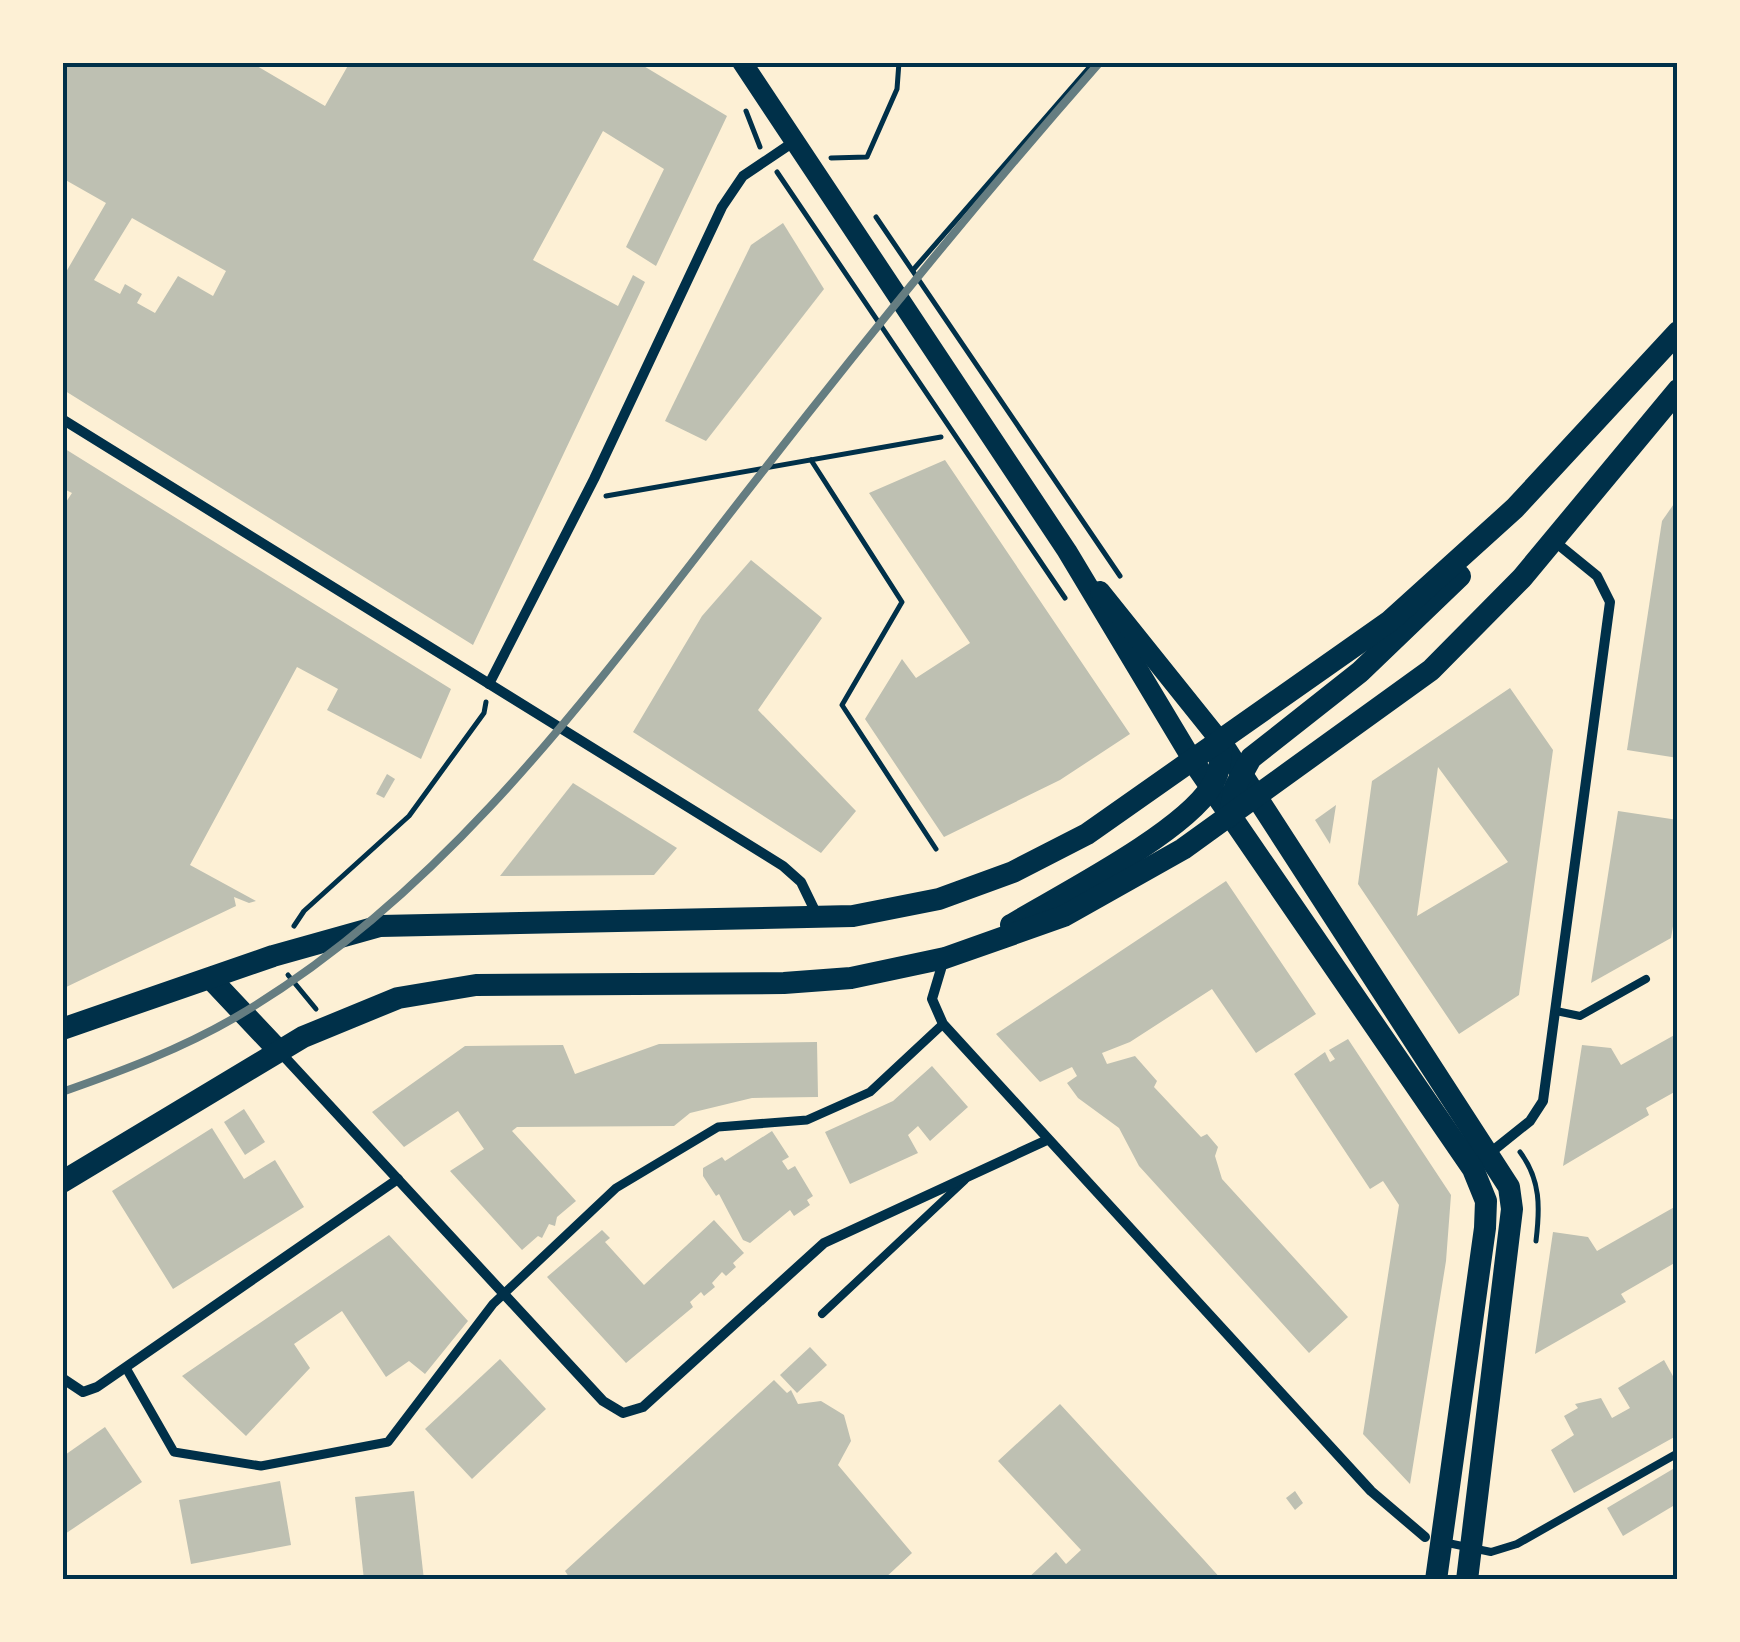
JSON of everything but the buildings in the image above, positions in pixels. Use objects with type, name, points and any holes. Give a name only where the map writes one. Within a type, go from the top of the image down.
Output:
[{"type":"main road","points":[[742,62],[792,143],[1067,551],[1210,788],[1473,1169],[1484,1191],[1487,1214],[1433,1539],[1436,1580]]},
{"type":"main road","points":[[1230,817],[1241,771],[1260,750],[1332,696],[1446,593],[1515,508],[1678,332]]},
{"type":"main road","points":[[62,1182],[328,1024],[398,998],[451,988],[784,983],[851,978],[970,950],[1049,922],[1107,895],[1230,817],[1431,670],[1490,614],[1678,390]]},
{"type":"main road","points":[[62,1029],[272,956],[355,932],[437,922],[819,918],[887,911],[940,899],[1013,872],[1087,834],[1390,620],[1515,508]]},
{"type":"main road","points":[[1067,551],[1221,742],[1326,899],[1350,947],[1509,1187],[1512,1209],[1467,1580]]},
{"type":"main road","points":[[970,950],[1104,870],[1189,811],[1210,788],[1221,764],[1221,742]]},
{"type":"main road","points":[[210,979],[279,1051]]},
{"type":"street","points":[[489,684],[584,500],[734,186],[792,143]]},
{"type":"street","points":[[62,418],[783,866],[800,882],[819,918]]},
{"type":"street","points":[[1490,1154],[1530,1121],[1543,1101],[1610,602],[1597,576],[1554,541]]},
{"type":"street","points":[[945,958],[932,1000],[943,1024],[1360,1479],[1407,1526],[1433,1539]]},
{"type":"street","points":[[126,1368],[174,1452],[262,1466],[388,1442],[504,1293],[616,1188],[718,1127],[808,1120],[870,1092],[943,1024]]},
{"type":"street","points":[[279,1051],[609,1406],[633,1413],[814,1250],[1048,1140]]},
{"type":"street","points":[[62,1378],[82,1392],[126,1368],[398,1180]]},
{"type":"lane","points":[[1556,1011],[1580,1016],[1646,979]]},
{"type":"lane","points":[[822,1314],[965,1180]]},
{"type":"lane","points":[[1433,1539],[1492,1552],[1516,1544],[1678,1452]]},
{"type":"path","points":[[824,163],[834,156],[868,158],[896,89],[899,62]]},
{"type":"path","points":[[913,270],[1094,62]]},
{"type":"path","points":[[827,145],[845,172]]},
{"type":"path","points":[[780,176],[1075,613]]},
{"type":"path","points":[[866,203],[1122,580]]},
{"type":"path","points":[[584,500],[941,437]]},
{"type":"path","points":[[810,460],[902,602],[842,705],[936,848]]},
{"type":"path","points":[[304,911],[409,816],[484,713],[489,684]]},
{"type":"path","points":[[272,956],[328,1024]]},
{"type":"railway","points":[[62,1092],[151,1059],[236,1017],[315,965],[389,905],[459,839],[586,696],[887,315],[1100,62]]}]
